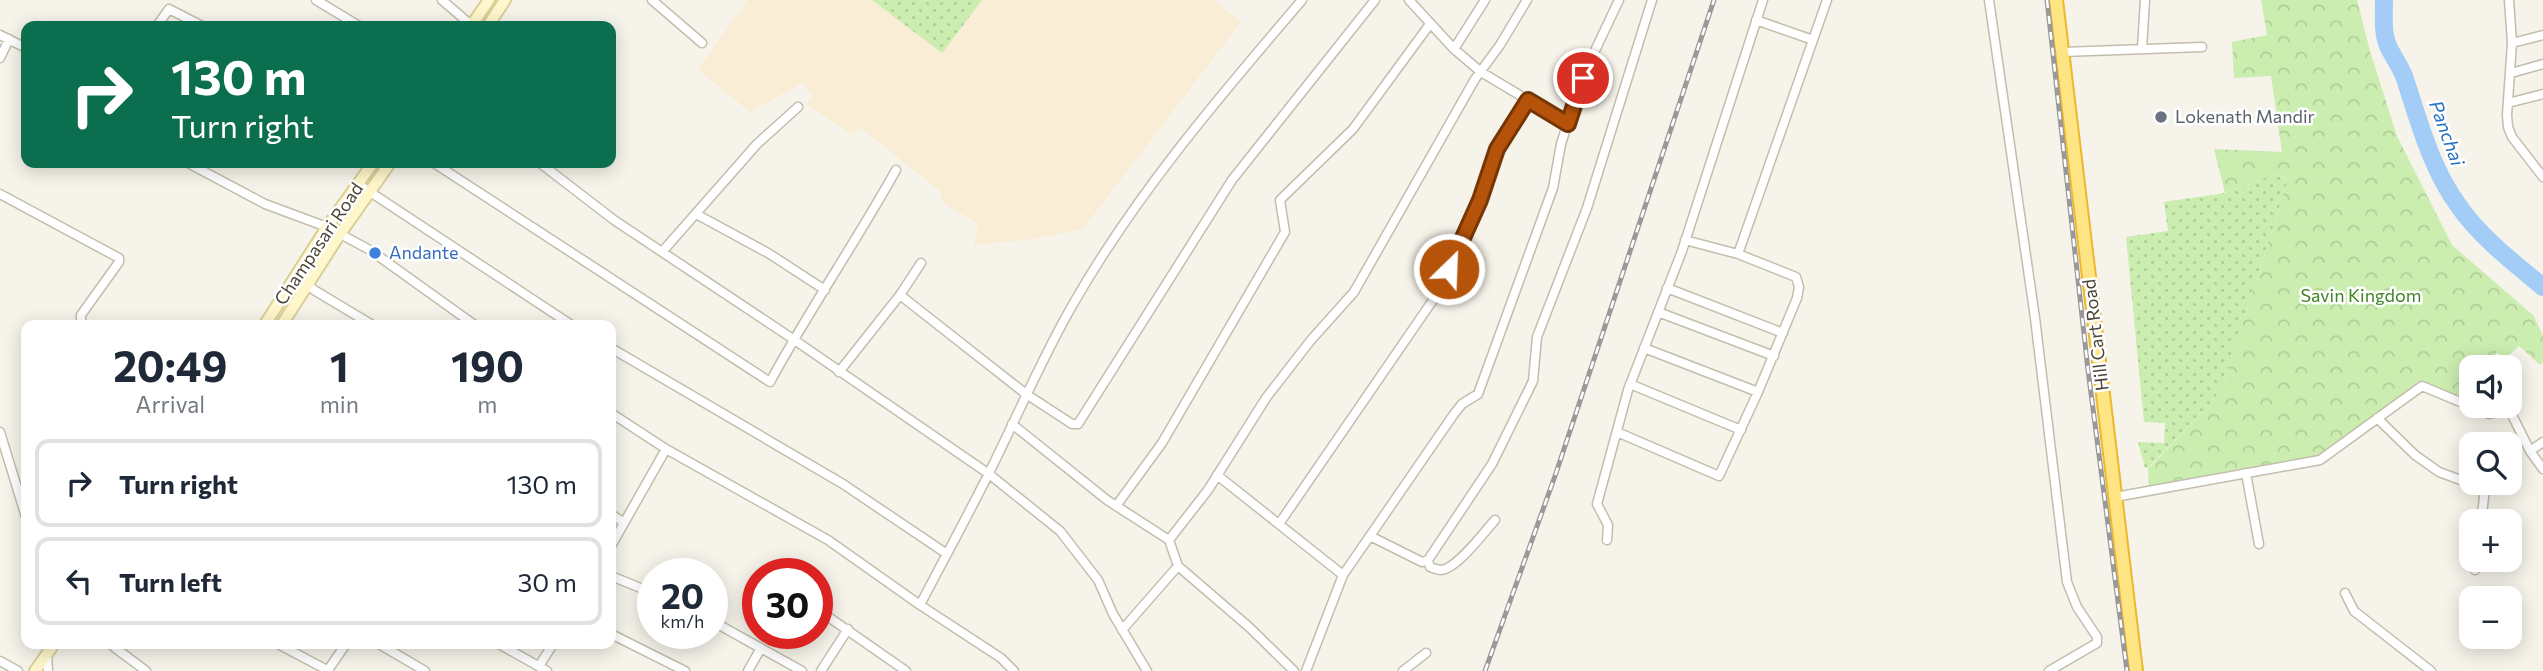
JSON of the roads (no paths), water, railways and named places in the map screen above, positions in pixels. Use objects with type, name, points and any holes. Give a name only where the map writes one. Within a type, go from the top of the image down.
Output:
[{"type":"highway","name":"Hill Cart Road","points":[[2056,0],[2136,671]]},
{"type":"main road","points":[[474,21],[489,0]]},
{"type":"main road","points":[[491,21],[505,0]]},
{"type":"main road","name":"Champasari Road","points":[[268,320],[327,227],[369,168]]},
{"type":"main road","name":"Champasari Road","points":[[285,320],[386,168]]},
{"type":"main road","points":[[35,671],[50,649]]},
{"type":"street","points":[[316,0],[351,21]]},
{"type":"street","points":[[442,0],[465,21]]},
{"type":"street","points":[[652,0],[702,43]]},
{"type":"street","points":[[920,605],[1073,305],[1122,226],[1178,148],[1301,0]]},
{"type":"street","points":[[900,295],[1026,394],[1072,424],[1078,425],[1232,180],[1375,0]]},
{"type":"street","points":[[1409,0],[1454,49],[1481,72],[1568,124]]},
{"type":"street","points":[[1454,49],[1485,0]]},
{"type":"street","points":[[1169,540],[1217,475],[1266,398],[1353,292],[1481,72],[1527,0]]},
{"type":"street","points":[[1306,671],[1343,575],[1454,414],[1462,404],[1478,394],[1553,188],[1568,124],[1583,78],[1619,0]]},
{"type":"street","points":[[1370,536],[1422,562],[1428,560],[1492,464],[1533,381],[1537,337],[1587,208],[1652,0]]},
{"type":"street","points":[[1607,540],[1608,526],[1597,504],[1630,384],[1685,240],[1763,0]]},
{"type":"street","points":[[1738,254],[1827,0]]},
{"type":"street","points":[[1989,0],[2035,318],[2067,582],[2077,607],[2097,637],[2097,643],[2049,671]]},
{"type":"street","points":[[2142,48],[2145,0]]},
{"type":"street","points":[[2509,0],[2512,43],[2508,127],[2512,137],[2543,177]]},
{"type":"street","points":[[161,21],[169,9],[192,21]]},
{"type":"street","points":[[1756,20],[1813,40]]},
{"type":"street","points":[[1116,506],[1162,443],[1285,232],[1280,200],[1353,129],[1430,24]]},
{"type":"street","points":[[0,35],[21,45]]},
{"type":"street","points":[[2512,43],[2543,35]]},
{"type":"street","points":[[0,58],[9,39]]},
{"type":"street","points":[[2063,52],[2202,47]]},
{"type":"street","points":[[2511,73],[2543,64]]},
{"type":"street","points":[[2508,103],[2543,94]]},
{"type":"street","points":[[1279,524],[1433,300],[1480,200],[1497,149],[1528,100]]},
{"type":"street","points":[[662,252],[757,145],[798,107]]},
{"type":"street","points":[[199,168],[265,204],[327,227],[370,250],[468,320]]},
{"type":"street","points":[[442,168],[770,382],[793,339],[896,170]]},
{"type":"street","points":[[546,168],[614,220],[989,474],[1059,531],[1098,580],[1122,630],[1147,671]]},
{"type":"street","points":[[358,184],[564,320]]},
{"type":"street","points":[[0,195],[119,258],[119,262],[81,315],[81,320]]},
{"type":"street","points":[[696,214],[768,253],[825,290]]},
{"type":"street","points":[[1617,432],[1719,476],[1774,356],[1797,298],[1799,281],[1796,277],[1738,254],[1685,240]]},
{"type":"street","points":[[840,372],[900,295],[921,263]]},
{"type":"street","points":[[297,277],[364,320]]},
{"type":"street","points":[[1667,288],[1783,333]]},
{"type":"street","points":[[1658,312],[1774,356]]},
{"type":"street","points":[[1644,348],[1758,392]]},
{"type":"street","points":[[616,351],[843,484],[947,554]]},
{"type":"street","points":[[1630,384],[1741,430]]},
{"type":"street","points":[[2115,497],[2320,460],[2418,387],[2425,387],[2489,414],[2509,409],[2530,451],[2543,469]]},
{"type":"street","points":[[616,415],[666,449],[828,540],[1001,658],[1014,671]]},
{"type":"street","points":[[2377,418],[2416,455],[2439,472],[2485,489],[2483,509]]},
{"type":"street","points":[[1013,424],[1116,506],[1169,540],[1178,566],[1249,627],[1294,671]]},
{"type":"street","points":[[0,432],[21,501]]},
{"type":"street","points":[[2530,451],[2543,442]]},
{"type":"street","points":[[616,537],[666,449]]},
{"type":"street","points":[[2246,474],[2259,544]]},
{"type":"street","points":[[1217,475],[1343,575]]},
{"type":"street","points":[[616,517],[624,523]]},
{"type":"street","points":[[1428,560],[1430,567],[1435,569],[1450,567],[1495,520]]},
{"type":"street","points":[[1122,630],[1178,566]]},
{"type":"street","points":[[616,578],[637,587]]},
{"type":"street","points":[[2345,593],[2354,611],[2431,671]]},
{"type":"street","points":[[833,619],[906,671]]},
{"type":"street","points":[[821,671],[848,629]]},
{"type":"street","points":[[616,636],[685,671]]},
{"type":"street","points":[[117,649],[146,671]]},
{"type":"street","points":[[287,649],[329,671],[343,649]]},
{"type":"street","points":[[388,649],[425,671]]},
{"type":"street","points":[[508,649],[543,669],[551,649]]},
{"type":"street","points":[[748,671],[760,649]]},
{"type":"street","points":[[763,649],[802,671]]},
{"type":"street","points":[[1403,671],[1426,653]]},
{"type":"street","points":[[47,654],[48,671]]},
{"type":"street","points":[[0,661],[18,671]]},
{"type":"waterway","name":"Panchai","points":[[2384,0],[2387,43],[2404,76],[2426,143],[2448,190],[2487,239],[2543,287]]},
{"type":"railway","points":[[1485,671],[1555,476],[1714,0]]},
{"type":"railway","points":[[2047,0],[2088,370],[2127,671]]},
{"type":"place","name":"Lokenath Mandir","points":[[2161,117]]},
{"type":"place","name":"Andante","points":[[375,253]]},
{"type":"park label","name":"Savin Kingdom","points":[[2361,296]]}]
